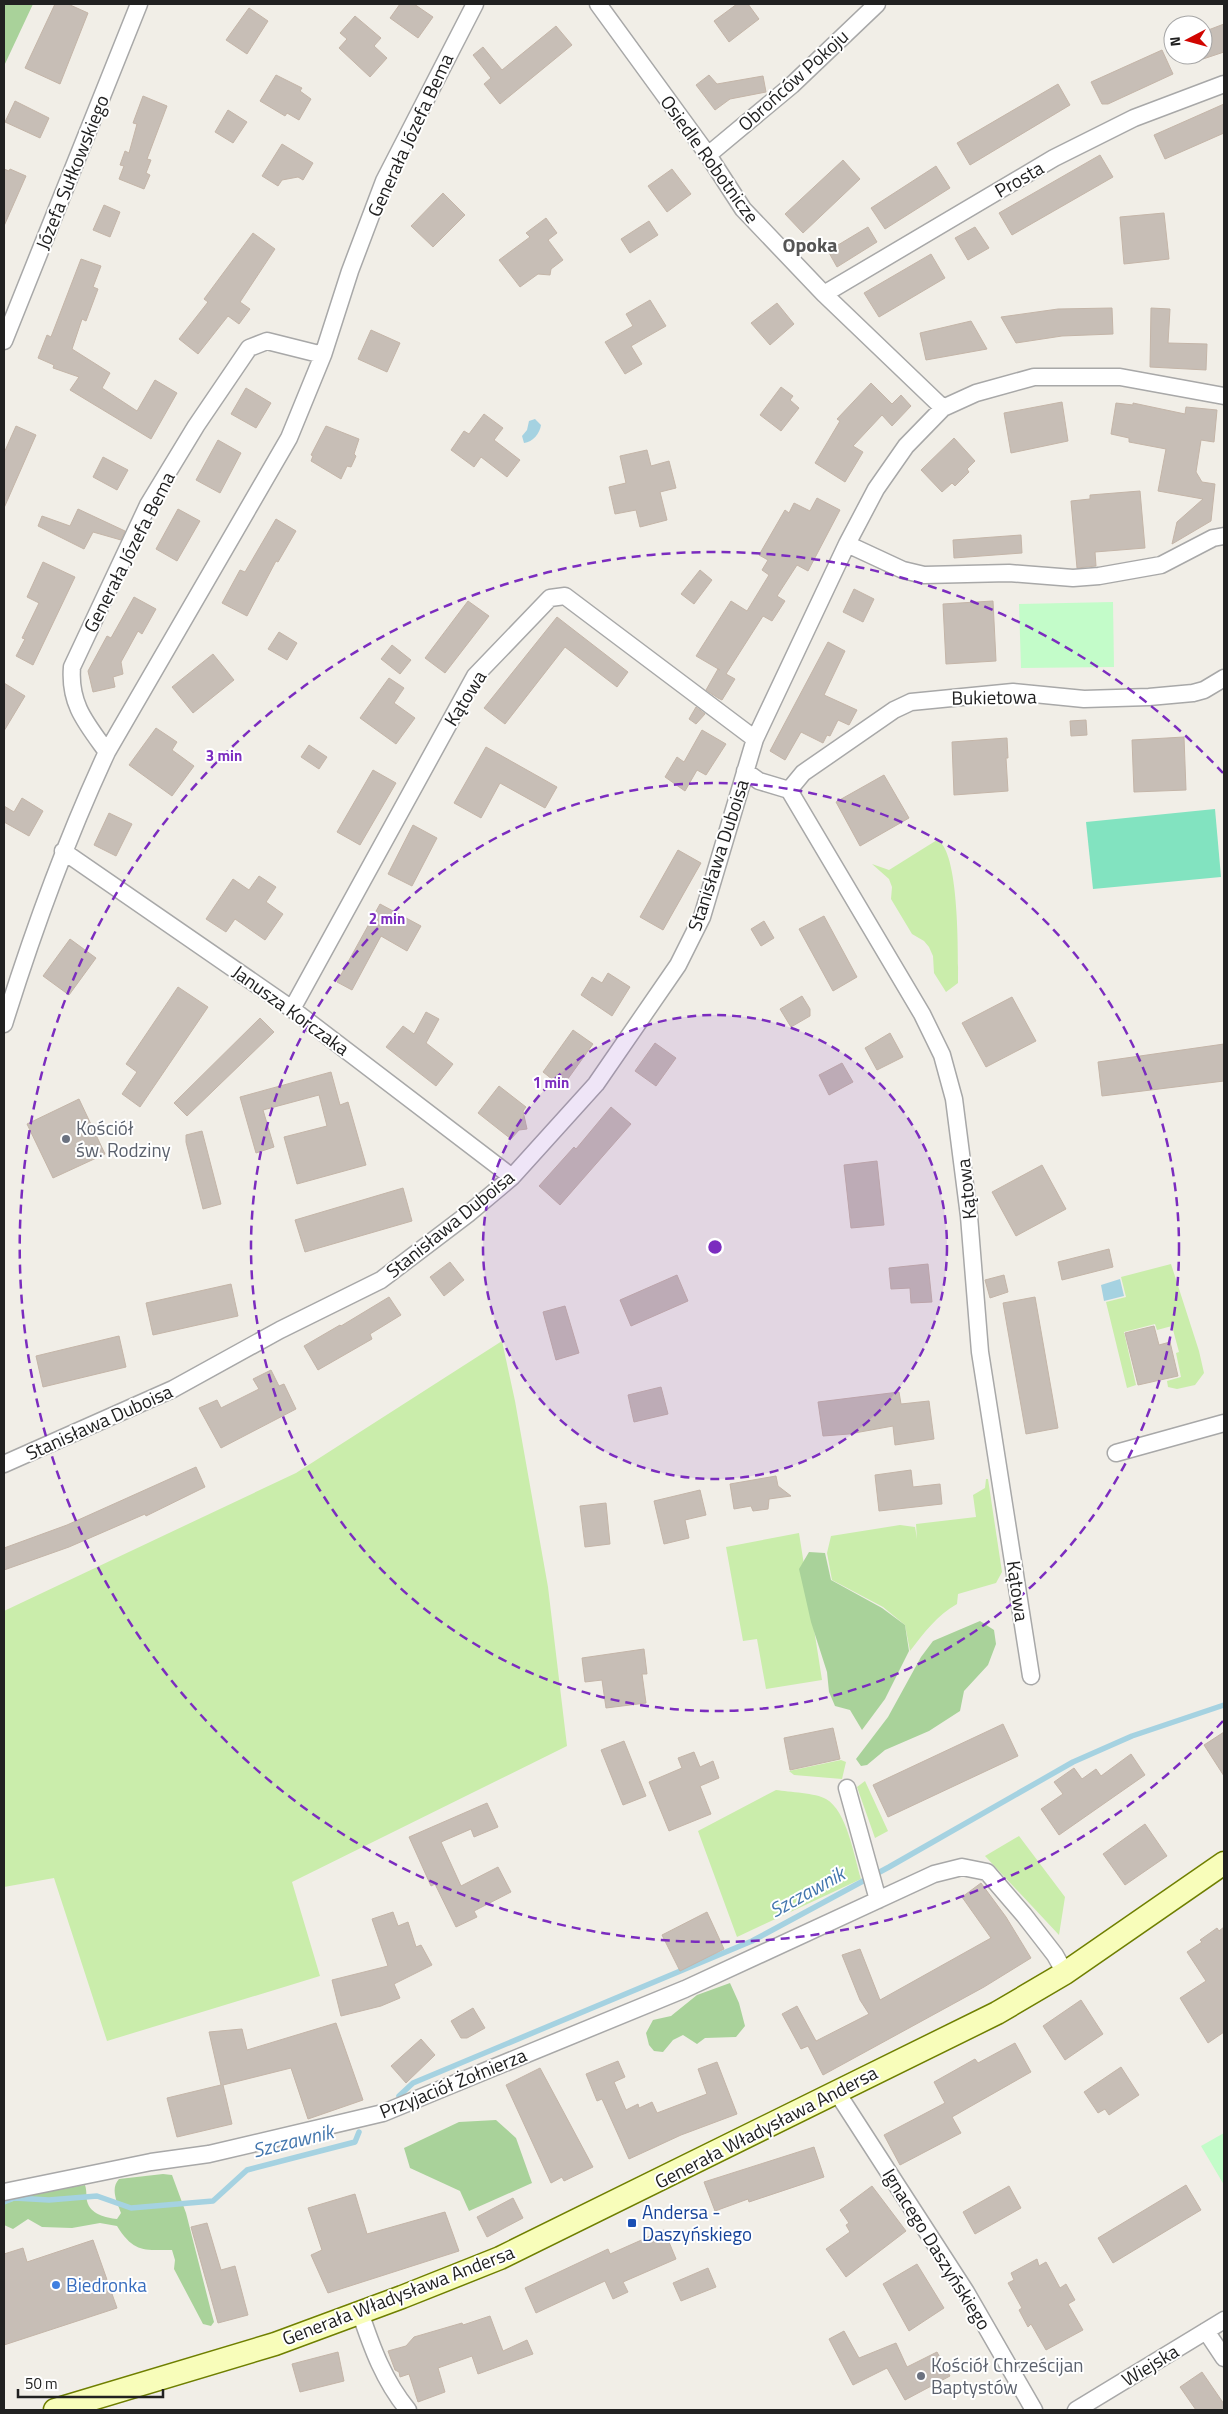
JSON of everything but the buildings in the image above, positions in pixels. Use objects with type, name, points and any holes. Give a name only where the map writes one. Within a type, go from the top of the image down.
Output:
[{"type":"street","name":"Józefa Sułkowskiego","points":[[4,341],[139,4]]},
{"type":"street","name":"Generała Józefa Bema","points":[[4,1024],[7,1005],[63,851],[107,752],[289,438],[323,354],[350,271],[384,181],[475,4]]},
{"type":"street","name":"Osiedle Robotnicze","points":[[598,4],[708,155],[743,209],[824,294],[944,408]]},
{"type":"street","name":"Obrońców Pokoju","points":[[708,155],[792,85],[877,4]]},
{"type":"street","name":"Prosta","points":[[824,294],[1054,158],[1134,118],[1224,84]]},
{"type":"street","name":"Generała Józefa Bema","points":[[107,752],[82,718],[70,686],[72,667],[148,505],[196,426],[250,348],[266,341],[323,354]]},
{"type":"street","name":"Stanisława Duboisa","points":[[4,1464],[173,1389],[280,1330],[381,1280],[468,1214],[512,1177],[596,1084],[678,965],[702,917],[755,739],[847,544],[876,489],[906,446],[944,408],[976,393],[1034,377],[1120,377],[1224,396]]},
{"type":"street","points":[[847,544],[903,570],[924,575],[1009,573],[1073,578],[1099,576],[1161,565],[1213,538],[1224,536]]},
{"type":"street","name":"Kątowa","points":[[292,1009],[475,676],[550,598],[565,596],[755,739]]},
{"type":"street","name":"Bukietowa","points":[[788,790],[803,773],[894,710],[911,702],[1013,692],[1084,699],[1149,697],[1193,693],[1204,690],[1224,678]]},
{"type":"street","points":[[745,771],[759,781],[788,790]]},
{"type":"street","name":"Kątowa","points":[[788,790],[922,1014],[942,1056],[954,1098],[969,1216],[980,1352],[1031,1676]]},
{"type":"street","name":"Janusza Korczaka","points":[[63,851],[292,1009],[512,1177]]},
{"type":"street","points":[[1116,1454],[1224,1423]]},
{"type":"street","points":[[847,1788],[876,1892]]},
{"type":"street","name":"Generała Władysława Andersa","points":[[55,2410],[225,2360],[360,2312],[500,2258],[997,2013],[1065,1973],[1224,1864]]},
{"type":"street","name":"Przyjaciół Żołnierza","points":[[4,2192],[151,2162],[209,2154],[383,2113],[685,1989],[876,1892],[962,1867],[986,1872],[1024,1915],[1055,1955],[1065,1973]]},
{"type":"street","name":"Ignacego Daszyńskiego","points":[[836,2091],[966,2292],[1034,2410]]},
{"type":"street","points":[[360,2312],[383,2373],[394,2393],[408,2410]]},
{"type":"street","name":"Wiejska","points":[[1076,2410],[1224,2320]]},
{"type":"street","points":[[1206,2331],[1224,2358]]},
{"type":"green space","points":[[4,4],[33,4],[4,66]]},
{"type":"green space","points":[[1113,602],[1114,667],[1021,668],[1019,604]]},
{"type":"green space","points":[[1215,809],[1221,877],[1093,889],[1086,822]]},
{"type":"green space","points":[[937,840],[945,848],[950,863],[956,906],[958,983],[946,992],[934,973],[933,956],[929,947],[924,941],[912,934],[891,899],[892,887],[889,879],[872,864],[889,870]]},
{"type":"green space","points":[[1171,1264],[1199,1351],[1204,1373],[1195,1385],[1177,1389],[1168,1387],[1167,1381],[1181,1377],[1176,1353],[1179,1352],[1172,1326],[1157,1330],[1155,1324],[1124,1332],[1136,1385],[1127,1388],[1106,1302],[1126,1297],[1121,1277]]},
{"type":"green space","points":[[502,1341],[515,1401],[548,1587],[567,1746],[292,1882],[320,1976],[107,2041],[54,1878],[4,1887],[4,1611],[296,1473]]},
{"type":"green space","points":[[986,1479],[988,1479],[1002,1572],[996,1583],[958,1594],[957,1604],[937,1619],[910,1651],[905,1625],[883,1607],[832,1580],[827,1553],[831,1536],[900,1525],[915,1527],[917,1539],[916,1524],[976,1517],[973,1495],[985,1488]]},
{"type":"green space","points":[[799,1533],[822,1680],[766,1689],[757,1639],[743,1641],[726,1547]]},
{"type":"green space","points":[[809,1552],[825,1553],[831,1580],[882,1608],[905,1625],[909,1651],[885,1699],[862,1730],[850,1710],[835,1706],[829,1692],[827,1672],[811,1622],[799,1569]]},
{"type":"green space","points":[[980,1621],[994,1630],[996,1644],[988,1665],[964,1691],[960,1711],[929,1731],[885,1750],[867,1765],[861,1766],[856,1759],[888,1717],[921,1657],[933,1641]]},
{"type":"green space","points":[[841,1760],[846,1762],[842,1779],[794,1775],[789,1771]]},
{"type":"green space","points":[[865,1781],[888,1831],[875,1838],[857,1787]]},
{"type":"green space","points":[[776,1790],[816,1795],[826,1799],[833,1805],[839,1813],[849,1835],[861,1879],[737,1937],[698,1831]]},
{"type":"green space","points":[[1019,1836],[1065,1897],[1059,1935],[985,1856]]},
{"type":"green space","points":[[730,1983],[739,2003],[745,2026],[736,2037],[705,2038],[697,2044],[683,2035],[673,2040],[663,2052],[654,2051],[649,2045],[646,2033],[653,2020],[671,2016],[697,1995]]},
{"type":"green space","points":[[496,2120],[516,2138],[532,2183],[469,2211],[460,2191],[410,2168],[404,2148],[459,2122]]},
{"type":"green space","points":[[1224,2133],[1224,2185],[1201,2146]]},
{"type":"green space","points":[[163,2174],[172,2175],[186,2213],[214,2322],[211,2326],[203,2324],[174,2269],[175,2260],[172,2250],[147,2250],[140,2248],[129,2241],[117,2226],[100,2223],[72,2228],[42,2227],[28,2219],[13,2229],[4,2225],[4,2204],[39,2192],[85,2185],[87,2201],[91,2209],[103,2216],[117,2219],[121,2213],[115,2191],[116,2183],[119,2179]]},
{"type":"water","points":[[535,419],[541,425],[539,431],[536,437],[524,443],[522,436],[527,430],[529,421]]},
{"type":"water","points":[[1120,1279],[1124,1296],[1104,1301],[1101,1285]]},
{"type":"waterway","name":"Szczawnik","points":[[399,2096],[413,2083],[752,1941],[889,1867],[1073,1762],[1132,1736],[1224,1705]]},
{"type":"waterway","name":"Szczawnik","points":[[4,2202],[14,2198],[49,2200],[97,2196],[131,2208],[213,2201],[247,2170],[355,2142],[359,2132]]},
{"type":"place","name":"Kościół św. Rodziny","points":[[66,1139]]},
{"type":"place","name":"Andersa - Daszyńskiego","points":[[632,2223]]},
{"type":"place","name":"Biedronka","points":[[56,2285]]},
{"type":"place","name":"Kościół Chrześcijan Baptystów","points":[[921,2376]]},
{"type":"district","name":"Opoka","points":[[810,245]]}]
